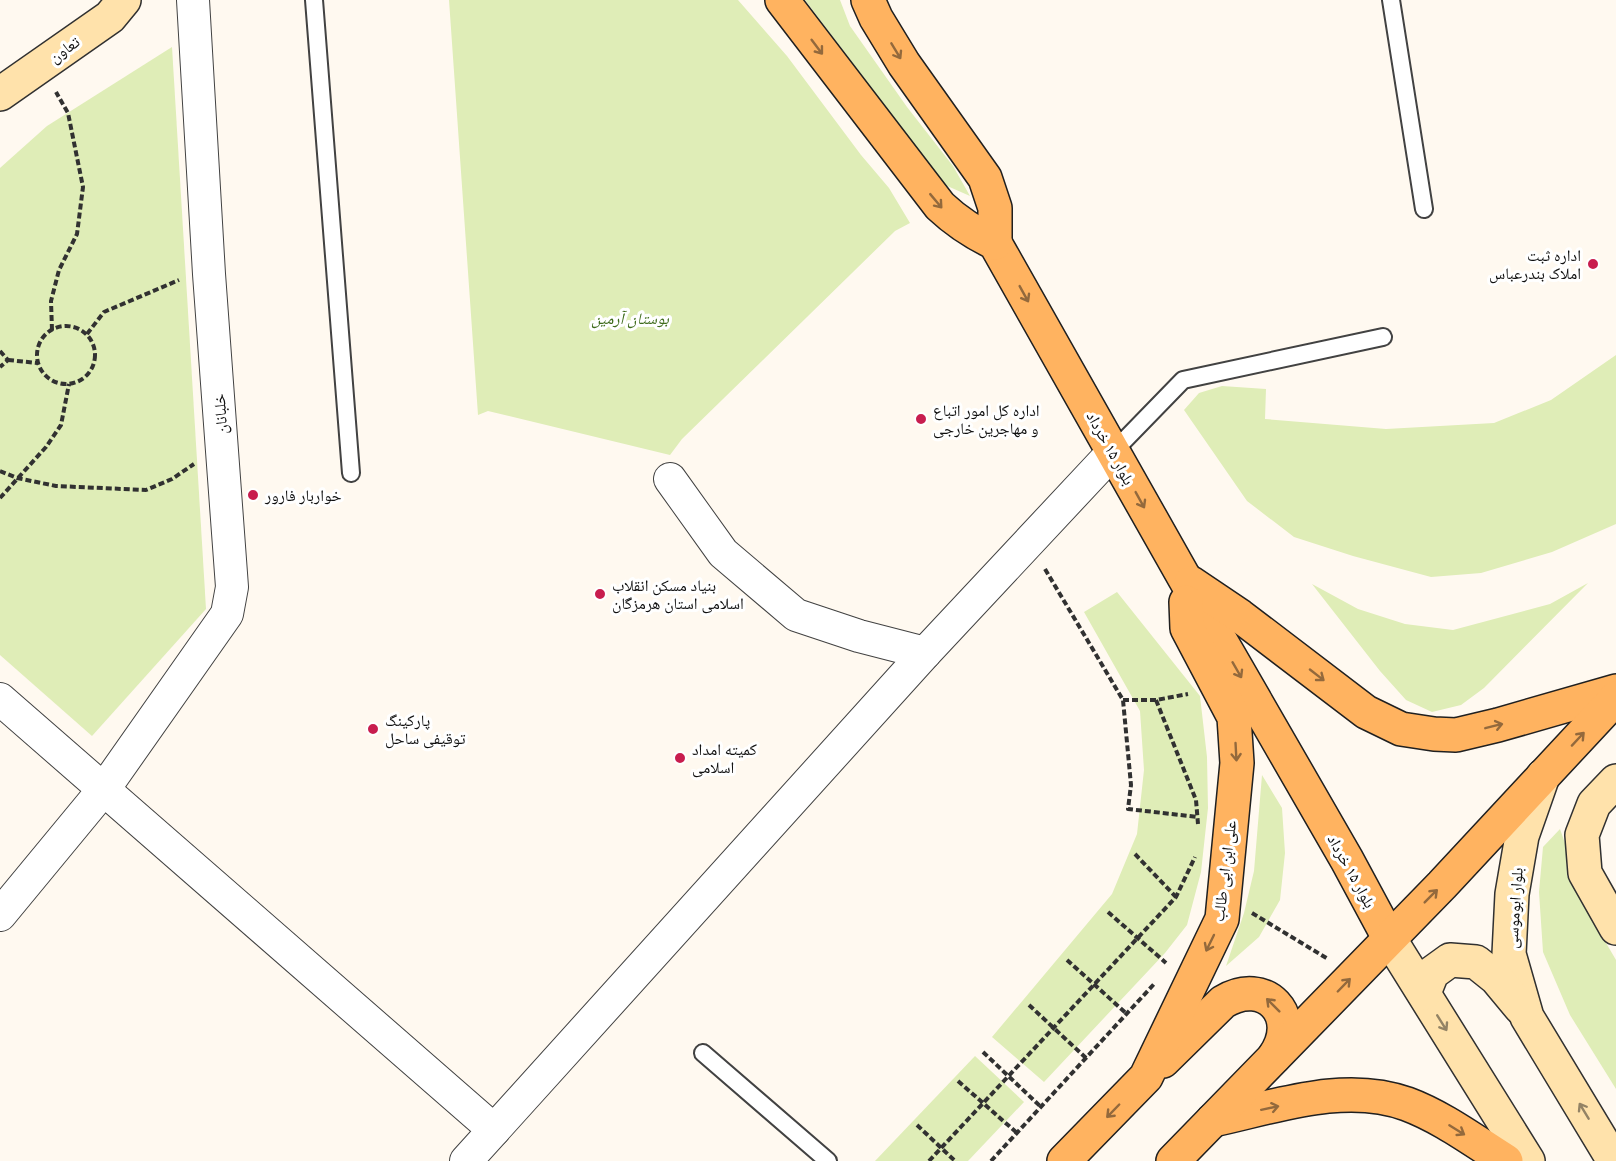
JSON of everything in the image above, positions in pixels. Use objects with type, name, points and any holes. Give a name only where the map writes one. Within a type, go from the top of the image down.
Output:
[{"type":"main road","name":"تعاون","points":[[0,94],[110,17],[124,0]]},
{"type":"main road","points":[[782,0],[940,206],[958,223],[995,243],[995,208],[985,178],[904,64],[876,18],[868,0]]},
{"type":"main road","name":"بلوار ۱۵ خرداد","points":[[995,243],[1389,938]]},
{"type":"main road","points":[[1185,579],[1240,616],[1366,712],[1401,729],[1456,735],[1616,691]]},
{"type":"main road","name":"علی ابن ابی طالب","points":[[1064,1161],[1146,1077],[1222,919],[1237,763],[1234,717],[1187,628],[1185,579]]},
{"type":"main road","points":[[1173,1161],[1442,885],[1616,698]]},
{"type":"main road","name":"بلوار ابوموسی","points":[[1543,776],[1522,836],[1512,894],[1509,954],[1527,1017],[1614,1161]]},
{"type":"main road","points":[[1616,781],[1594,804],[1582,835],[1585,873],[1616,928]]},
{"type":"main road","points":[[1389,938],[1528,1161]]},
{"type":"main road","points":[[1424,993],[1431,973],[1450,960],[1476,963],[1496,978],[1527,1017]]},
{"type":"main road","points":[[1146,1077],[1223,1002],[1246,992],[1264,997],[1279,1009],[1284,1021],[1285,1034],[1281,1047],[1274,1056]]},
{"type":"main road","points":[[1213,1120],[1315,1098],[1345,1095],[1373,1097],[1406,1104],[1444,1122],[1506,1161]]},
{"type":"street","name":"خلبانان","points":[[0,915],[104,789],[227,614],[232,587],[193,0]]},
{"type":"street","points":[[466,1161],[925,653],[1113,452]]},
{"type":"street","points":[[670,479],[723,553],[796,615],[859,636],[925,653]]},
{"type":"street","points":[[0,699],[494,1130]]},
{"type":"lane","points":[[314,0],[351,473]]},
{"type":"lane","points":[[1391,0],[1424,208]]},
{"type":"lane","points":[[1113,452],[1183,380],[1383,337]]},
{"type":"lane","points":[[703,1053],[828,1161]]},
{"type":"path","points":[[40,66],[68,113],[83,187],[77,234],[59,270],[51,301],[51,330]]},
{"type":"path","points":[[87,334],[104,312],[186,278],[210,274]]},
{"type":"path","points":[[61,326],[79,328],[93,342],[96,351],[92,370],[86,377],[69,384],[59,383],[50,379],[43,372],[38,363],[37,353],[39,344],[51,330],[61,326]]},
{"type":"path","points":[[0,351],[8,360],[38,363]]},
{"type":"path","points":[[0,367],[8,360]]},
{"type":"path","points":[[0,498],[46,447],[61,425],[69,384]]},
{"type":"path","points":[[0,471],[17,478],[56,486],[146,490],[172,480],[197,461],[223,458]]},
{"type":"path","points":[[1029,542],[1123,700],[1131,785],[1128,809],[1198,817]]},
{"type":"path","points":[[1123,700],[1156,700],[1218,689]]},
{"type":"path","points":[[1156,700],[1196,800],[1198,828]]},
{"type":"path","points":[[929,1161],[1176,897],[1199,849]]},
{"type":"path","points":[[1135,854],[1176,897]]},
{"type":"path","points":[[1187,873],[1354,974]]},
{"type":"path","points":[[1108,912],[1169,966],[1166,972]]},
{"type":"path","points":[[1067,960],[1127,1014]]},
{"type":"path","points":[[991,1161],[1158,980]]},
{"type":"path","points":[[1029,1005],[1086,1058]]},
{"type":"path","points":[[983,1052],[1041,1107]]},
{"type":"path","points":[[958,1081],[1017,1133]]},
{"type":"path","points":[[917,1125],[954,1161]]},
{"type":"green space","name":"بوستان آرمین","points":[[449,0],[738,0],[787,56],[861,155],[889,188],[910,223],[895,231],[682,439],[670,455],[488,411],[478,415]]},
{"type":"green space","points":[[805,0],[840,0],[850,26],[907,107],[953,166],[970,196],[945,185]]},
{"type":"green space","points":[[172,47],[206,609],[92,736],[0,655],[0,168],[47,126]]},
{"type":"green space","points":[[1616,355],[1616,524],[1552,552],[1481,573],[1431,577],[1294,537],[1247,501],[1184,410],[1199,393],[1222,386],[1266,389],[1265,419],[1386,429],[1494,423],[1551,400]]},
{"type":"green space","points":[[1588,583],[1484,688],[1461,705],[1432,712],[1406,700],[1380,671],[1312,584],[1358,609],[1405,624],[1453,630],[1550,604]]},
{"type":"green space","points":[[1117,592],[1200,696],[1207,757],[1208,808],[1201,872],[1187,925],[1165,953],[1044,1082],[992,1037],[1112,894],[1137,834],[1144,770],[1140,711],[1084,612]]},
{"type":"green space","points":[[1262,775],[1282,808],[1285,853],[1280,900],[1259,937],[1226,966],[1244,913],[1254,871]]},
{"type":"green space","points":[[1560,829],[1566,846],[1567,876],[1616,960],[1616,1089],[1570,1015],[1543,952],[1539,892],[1543,847]]},
{"type":"green space","points":[[975,1056],[1024,1102],[968,1161],[875,1161]]},
{"type":"place","name":"اداره ثبت املاک بندرعباس","points":[[1593,264]]},
{"type":"place","name":"اداره کل امور اتباع و مهاجرین خارجی","points":[[921,419]]},
{"type":"place","name":"خواربار فارور","points":[[253,495]]},
{"type":"place","name":"بنیاد مسکن انقلاب اسلامی استان هرمزگان","points":[[600,594]]},
{"type":"place","name":"پارکینگ توقیفی ساحل","points":[[373,729]]},
{"type":"place","name":"کمیته امداد اسلامی","points":[[680,758]]}]
